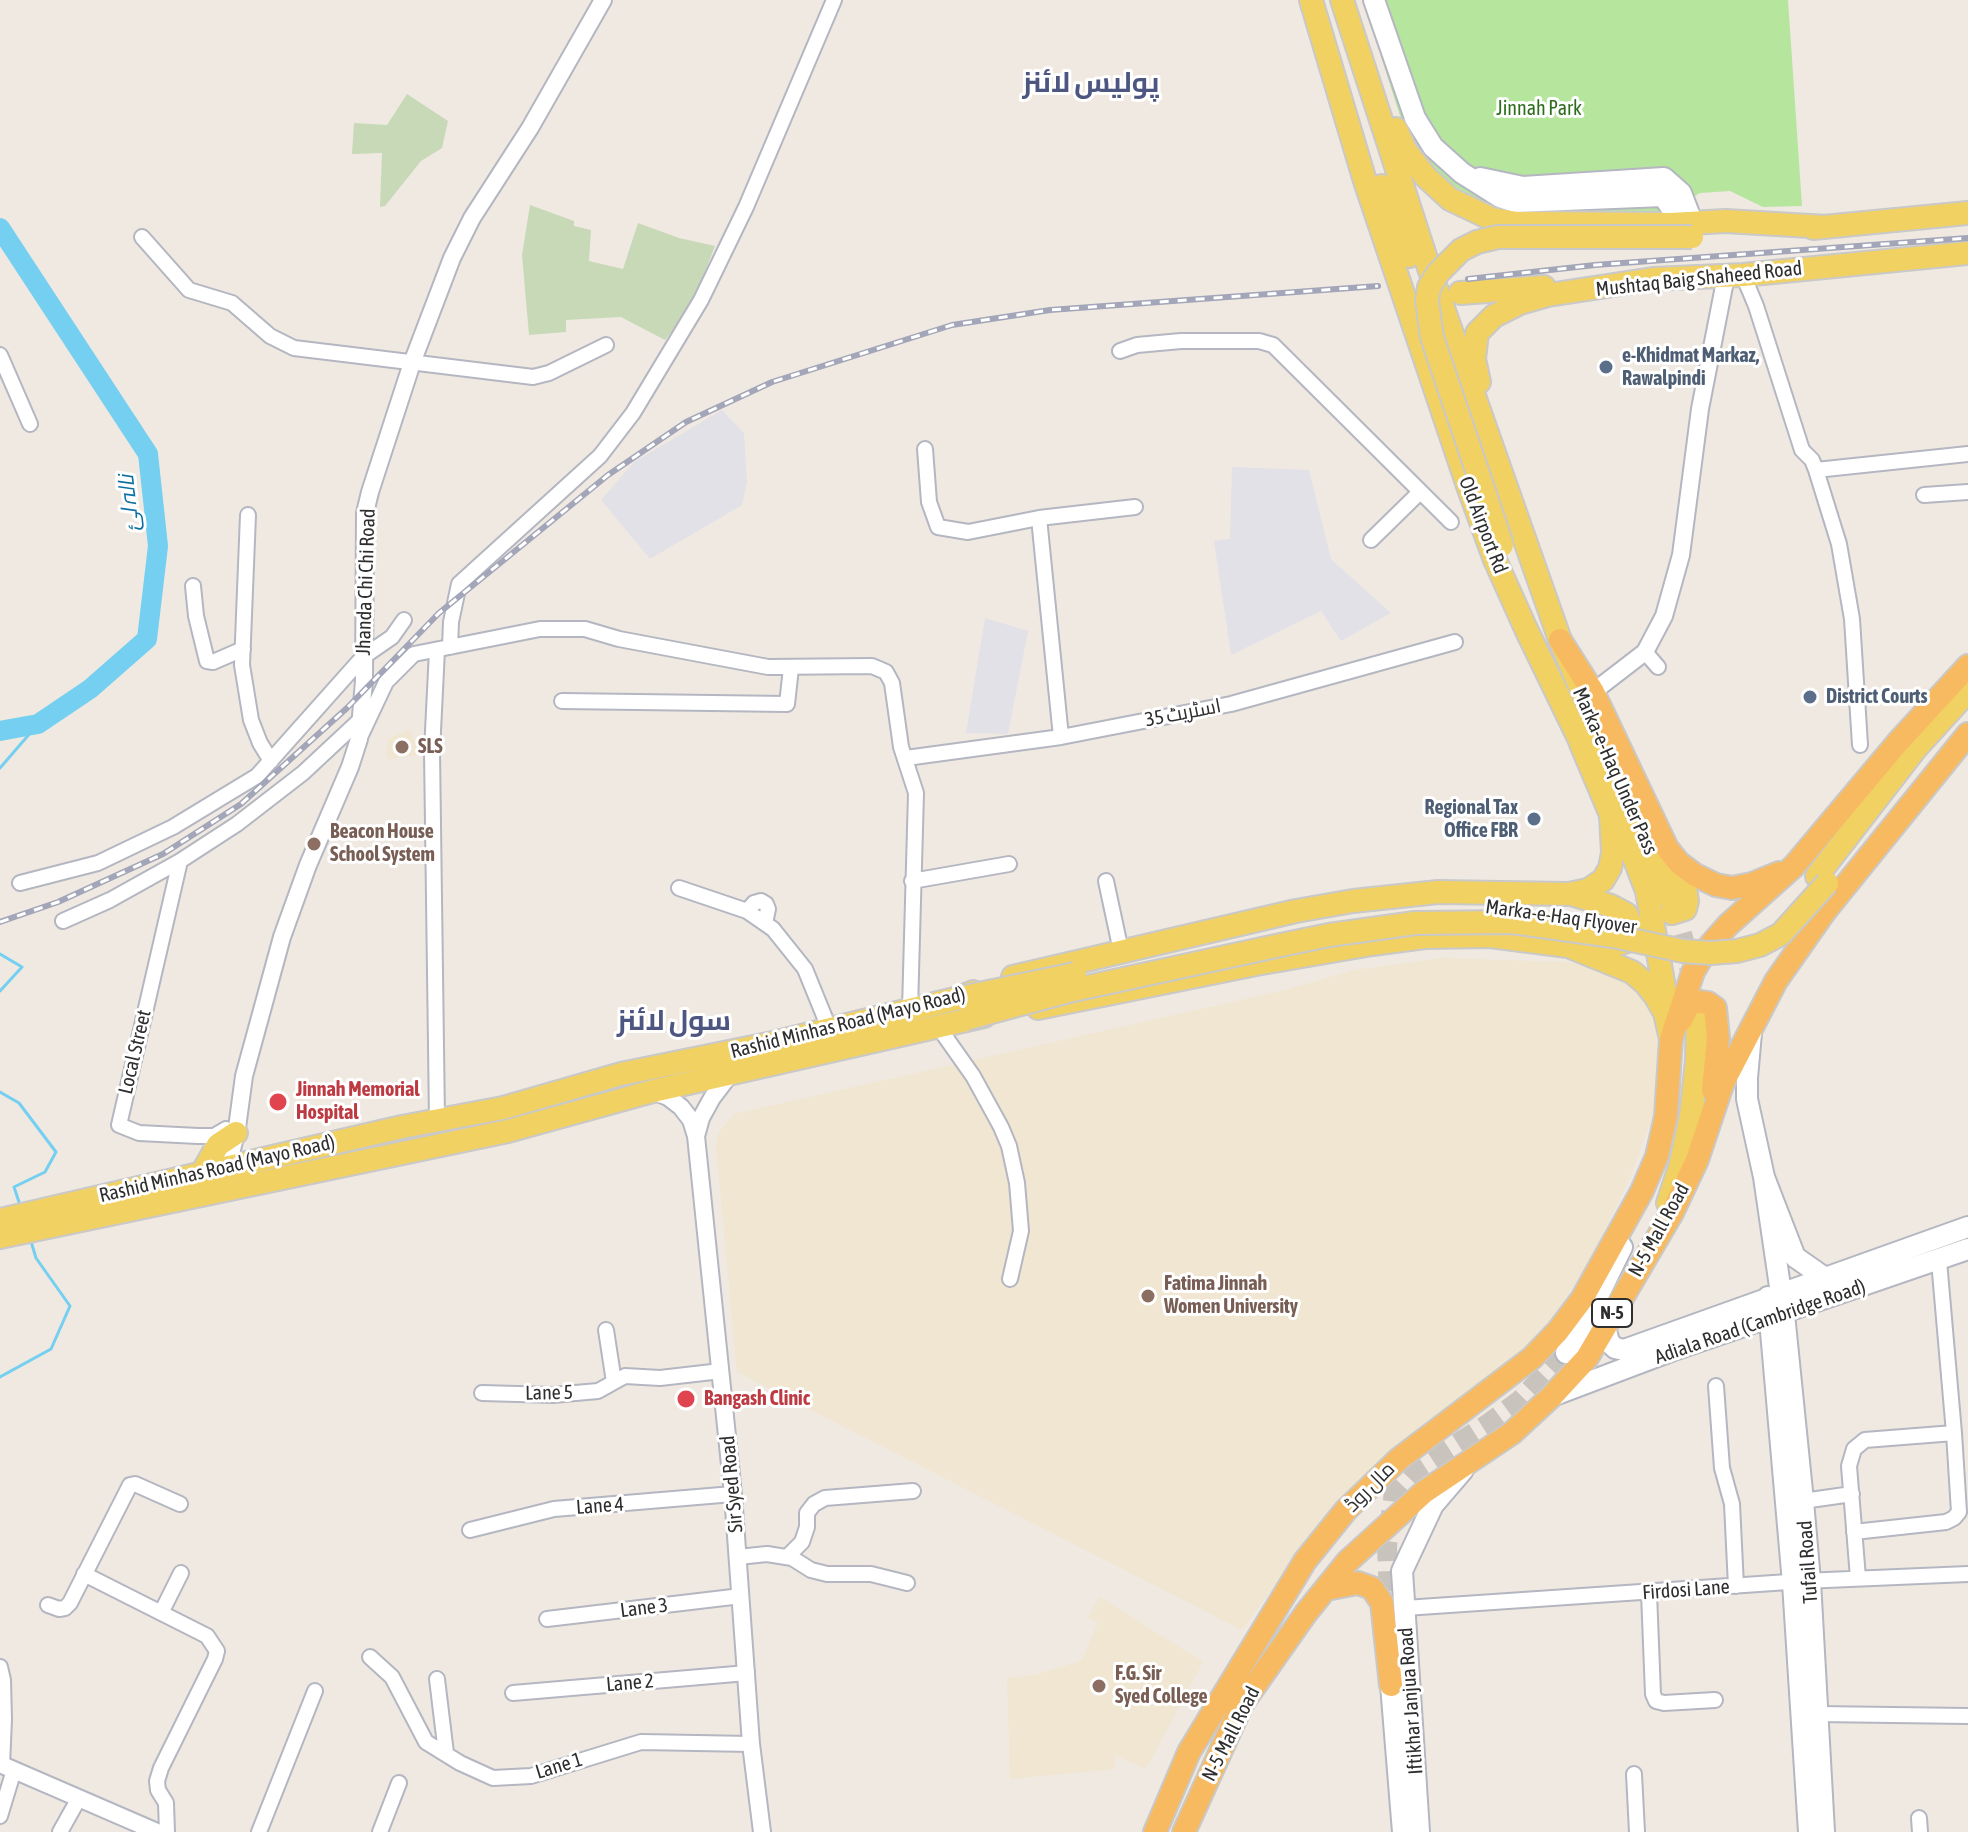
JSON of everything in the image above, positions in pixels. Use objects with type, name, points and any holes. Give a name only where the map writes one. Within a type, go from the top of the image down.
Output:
[{"type":"highway","points":[[1560,640],[1593,692],[1667,848],[1679,863],[1716,885],[1732,888],[1752,884],[1794,866]]},
{"type":"highway","points":[[1671,1039],[1693,972],[1706,950],[1728,925],[1794,866],[1899,741],[1968,666]]},
{"type":"highway","name":"N-5 Mall Road","points":[[1184,1832],[1233,1698],[1348,1561],[1424,1492],[1512,1433],[1587,1358],[1697,1160],[1712,1111],[1753,1022],[1776,981],[1825,911],[1968,734]]},
{"type":"highway","points":[[1671,1039],[1689,1004],[1701,1001],[1715,1008],[1718,1038],[1712,1111]]},
{"type":"highway","name":"مال روڈ","points":[[1155,1832],[1189,1752],[1233,1698],[1305,1561],[1346,1510],[1399,1459],[1532,1358],[1582,1299],[1642,1191],[1657,1156],[1666,1116],[1671,1039]]},
{"type":"highway","points":[[1326,1589],[1358,1583],[1372,1588],[1382,1603],[1391,1685]]},
{"type":"highway","points":[[1172,1792],[1206,1750],[1209,1753],[1195,1805]]},
{"type":"main road","name":"Old Airport Rd","points":[[1311,0],[1365,181],[1495,560],[1581,744],[1622,821],[1647,891],[1665,985],[1671,1039]]},
{"type":"main road","points":[[1317,0],[1409,256]]},
{"type":"main road","points":[[1374,0],[1415,118],[1433,147],[1462,173],[1500,197],[1515,202],[1663,196],[1675,213],[1670,224]]},
{"type":"main road","name":"Old Airport Rd","points":[[1342,2],[1454,340],[1560,640]]},
{"type":"main road","points":[[1342,2],[1375,69],[1405,150],[1425,176],[1450,199],[1492,219],[1518,223],[1670,224],[1692,230]]},
{"type":"main road","points":[[1433,147],[1479,177],[1523,187],[1664,178],[1681,193],[1692,230]]},
{"type":"main road","points":[[1526,629],[1502,545],[1432,337],[1427,301],[1429,287],[1461,250],[1498,237],[1826,227],[1968,213]]},
{"type":"main road","name":"Mushtaq Baig Shaheed Road","points":[[1497,463],[1474,359],[1477,333],[1494,316],[1520,303],[1548,295],[1653,279],[1735,276],[1968,253]]},
{"type":"main road","points":[[1460,293],[1653,279]]},
{"type":"main road","points":[[1423,357],[1417,305],[1426,297],[1435,300],[1454,340]]},
{"type":"main road","name":"Marka-e-Haq Under Pass","points":[[1560,640],[1672,902]]},
{"type":"main road","name":"Marka-e-Haq Flyover","points":[[1822,880],[1916,748],[1968,691]]},
{"type":"main road","name":"Marka-e-Haq Flyover","points":[[960,1009],[1313,924],[1407,910],[1477,906],[1512,908],[1602,921],[1681,938],[1722,940],[1745,936],[1781,916],[1822,880],[1968,709]]},
{"type":"main road","name":"Rashid Minhas Road (Mayo Road)","points":[[0,1220],[50,1217],[207,1182],[508,1131],[653,1091],[937,1025],[1004,980],[1296,911],[1401,895],[1482,891],[1569,894],[1588,890],[1603,880],[1613,853],[1611,815],[1581,744]]},
{"type":"main road","points":[[1647,891],[1665,911],[1673,913],[1685,909],[1685,887],[1667,848]]},
{"type":"main road","points":[[1568,946],[1620,945],[1631,934],[1631,923],[1626,914],[1611,906],[1569,894]]},
{"type":"main road","name":"Rashid Minhas Road (Mayo Road)","points":[[207,1182],[228,1167],[503,1108],[621,1074],[742,1050],[910,1009],[1074,1002],[1303,956],[1425,937],[1490,936],[1568,946],[1618,964],[1645,983],[1665,1013],[1671,1039]]},
{"type":"main road","points":[[1658,1235],[1680,1167],[1691,1116],[1697,1061],[1698,1008]]},
{"type":"main road","points":[[1753,1022],[1748,1051],[1747,1099],[1764,1177],[1795,1257],[1825,1278]]},
{"type":"main road","points":[[207,1182],[218,1145],[237,1128],[251,1142],[275,1157]]},
{"type":"main road","name":"Tufail Road","points":[[1764,1177],[1817,1714],[1824,1832]]},
{"type":"main road","points":[[1566,1353],[1620,1250],[1642,1191]]},
{"type":"main road","name":"Rashid Minhas Road (Mayo Road)","points":[[0,1237],[50,1217]]},
{"type":"main road","name":"Adiala Road (Cambridge Road)","points":[[1607,1322],[1609,1342],[1615,1348],[1624,1350],[1968,1227]]},
{"type":"main road","name":"Adiala Road (Cambridge Road)","points":[[1552,1396],[1671,1351],[1968,1249]]},
{"type":"main road","name":"Tufail Road","points":[[1777,1317],[1803,1501],[1802,1582],[1809,1832]]},
{"type":"main road","name":"Iftikhar Janjua Road","points":[[1419,1832],[1402,1571],[1433,1505],[1471,1461]]},
{"type":"main road","name":"Iftikhar Janjua Road","points":[[1391,1685],[1403,1832]]},
{"type":"street","name":"Jhanda Chi Chi Road","points":[[228,1167],[244,1076],[282,937],[359,739],[362,718],[365,513],[412,363],[452,258],[472,218],[530,128],[603,0]]},
{"type":"street","points":[[437,1120],[432,751],[443,648],[459,584],[600,456],[633,413],[701,300],[746,207],[834,0]]},
{"type":"street","points":[[142,237],[189,290],[232,303],[281,343],[325,354],[533,377],[549,373],[606,345]]},
{"type":"street","points":[[1735,276],[1756,306],[1802,450],[1812,460],[1816,470],[1846,575],[1855,650],[1860,745]]},
{"type":"street","points":[[1593,692],[1645,652],[1664,616],[1681,555],[1700,409],[1735,276]]},
{"type":"street","points":[[1120,351],[1146,343],[1181,341],[1259,341],[1273,345],[1451,522]]},
{"type":"street","points":[[0,355],[30,424]]},
{"type":"street","points":[[925,449],[929,502],[938,527],[968,532],[1039,518],[1135,507]]},
{"type":"street","points":[[1816,470],[1968,454]]},
{"type":"street","points":[[1371,540],[1420,492]]},
{"type":"street","points":[[1924,495],[1968,492]]},
{"type":"street","points":[[248,515],[242,665],[251,720],[271,761]]},
{"type":"street","points":[[1039,518],[1061,737]]},
{"type":"street","points":[[193,586],[196,616],[207,661],[213,662],[243,649]]},
{"type":"street","points":[[20,883],[98,863],[161,833],[257,776],[363,657],[392,637],[404,620]]},
{"type":"street","points":[[359,739],[386,682],[414,654],[540,629],[585,629],[619,639],[768,667],[872,666],[886,672],[892,683],[901,747],[916,793],[910,1009]]},
{"type":"street","name":"اسٹریٹ 35","points":[[906,758],[1061,737],[1231,704],[1455,642]]},
{"type":"street","points":[[1645,652],[1658,667]]},
{"type":"street","points":[[562,701],[787,704],[791,668]]},
{"type":"street","points":[[63,921],[110,900],[180,861],[274,797],[362,718]]},
{"type":"street","name":"Local Street","points":[[180,861],[119,1125],[139,1133],[214,1136],[237,1128]]},
{"type":"street","points":[[912,881],[1009,864]]},
{"type":"street","points":[[1106,881],[1121,951]]},
{"type":"street","points":[[679,888],[747,911],[754,903],[761,901],[766,904],[765,923],[784,940],[805,969],[829,1028]]},
{"type":"street","points":[[937,1025],[973,1076],[1009,1146],[1017,1183],[1021,1231],[1010,1279]]},
{"type":"street","name":"Sir Syed Road","points":[[696,1136],[712,1098],[731,1073]]},
{"type":"street","name":"Sir Syed Road","points":[[653,1091],[681,1107],[691,1120],[696,1136],[733,1494],[751,1744],[762,1832]]},
{"type":"street","points":[[1854,1532],[1946,1522],[1959,1512],[1939,1261]]},
{"type":"street","points":[[606,1330],[614,1382]]},
{"type":"street","name":"Lane 5","points":[[482,1393],[553,1395],[598,1391],[625,1376],[660,1378],[721,1371]]},
{"type":"street","points":[[1716,1386],[1722,1468],[1732,1504],[1736,1586]]},
{"type":"street","points":[[1858,1578],[1849,1466],[1854,1449],[1865,1440],[1954,1433]]},
{"type":"street","points":[[48,1605],[65,1608],[130,1485],[135,1484],[180,1504]]},
{"type":"street","points":[[787,1557],[802,1542],[807,1513],[814,1504],[825,1498],[913,1491]]},
{"type":"street","name":"Lane 4","points":[[470,1530],[554,1509],[733,1494]]},
{"type":"street","points":[[1803,1501],[1852,1494]]},
{"type":"street","points":[[738,1557],[767,1554],[787,1557],[811,1570],[827,1574],[871,1574],[907,1583]]},
{"type":"street","points":[[161,1613],[181,1573]]},
{"type":"street","points":[[84,1574],[207,1636],[217,1651],[157,1781],[158,1790],[166,1803],[167,1832]]},
{"type":"street","name":"Firdosi Lane","points":[[1405,1608],[1858,1578],[1968,1574]]},
{"type":"street","points":[[1649,1593],[1653,1694],[1656,1701],[1715,1700]]},
{"type":"street","name":"Lane 3","points":[[547,1619],[741,1596]]},
{"type":"street","name":"Lane 1","points":[[370,1657],[392,1677],[426,1742],[460,1763],[493,1778],[531,1776],[641,1742],[751,1744]]},
{"type":"street","points":[[0,1667],[5,1766],[0,1816]]},
{"type":"street","name":"Lane 2","points":[[513,1693],[747,1673]]},
{"type":"street","points":[[437,1679],[446,1753]]},
{"type":"street","points":[[259,1832],[315,1691]]},
{"type":"street","points":[[1817,1714],[1968,1716]]},
{"type":"street","points":[[5,1766],[151,1831]]},
{"type":"street","points":[[1634,1774],[1637,1832]]},
{"type":"street","points":[[380,1832],[399,1783]]},
{"type":"street","points":[[60,1832],[79,1798]]},
{"type":"shaded area","points":[[722,410],[744,433],[747,482],[742,505],[650,559],[601,500],[634,462]]},
{"type":"shaded area","points":[[1232,467],[1309,470],[1331,559],[1391,613],[1341,641],[1321,611],[1231,655],[1214,541],[1230,539]]},
{"type":"shaded area","points":[[985,618],[1028,631],[1008,734],[966,733]]},
{"type":"shaded area","name":"SLS","points":[[410,729],[419,755],[387,759],[388,739]]},
{"type":"shaded area","name":"Fatima Jinnah Women University","points":[[1443,958],[1566,962],[1639,976],[1656,1006],[1658,1079],[1652,1117],[1633,1170],[1596,1250],[1549,1325],[1505,1367],[1408,1437],[1354,1485],[1306,1543],[1242,1630],[737,1372],[716,1146],[718,1133],[734,1114],[1285,990],[1354,970]]},
{"type":"shaded area","name":"F.G. Sir Syed College","points":[[1100,1597],[1203,1662],[1146,1769],[1115,1755],[1115,1769],[1010,1779],[1007,1678],[1034,1675],[1081,1661],[1098,1623],[1088,1617]]},
{"type":"green space","name":"Jinnah Park","points":[[1363,0],[1788,0],[1802,206],[1763,207],[1730,191],[1700,193],[1667,213],[1499,214],[1440,177],[1408,141]]},
{"type":"green space","points":[[407,94],[448,121],[442,148],[421,161],[385,206],[380,207],[382,153],[352,154],[354,123],[387,125]]},
{"type":"green space","points":[[530,205],[574,221],[574,226],[591,230],[589,261],[623,269],[638,223],[679,238],[715,246],[691,307],[665,340],[621,317],[566,320],[566,332],[529,335],[522,255]]},
{"type":"waterway","name":"نالہ لئ","points":[[0,228],[148,454],[158,546],[147,639],[90,689],[38,724],[0,731]]},
{"type":"waterway","points":[[0,768],[38,724]]},
{"type":"waterway","points":[[0,954],[22,967],[0,991]]},
{"type":"waterway","points":[[0,1092],[19,1103],[56,1152],[45,1172],[14,1187],[21,1208]]},
{"type":"waterway","points":[[0,1377],[51,1349],[70,1306],[36,1258],[30,1238]]},
{"type":"tunnel","points":[[1672,902],[1691,970]]},
{"type":"tunnel","points":[[1390,1621],[1387,1546],[1394,1492],[1414,1471],[1520,1400],[1566,1353]]},
{"type":"railway","points":[[1468,279],[1595,265],[1968,238]]},
{"type":"railway","points":[[0,922],[58,902],[163,854],[241,804],[347,708],[439,613],[608,475],[686,422],[772,382],[952,325],[1050,310],[1378,286]]},
{"type":"place","name":"e-Khidmat Markaz, Rawalpindi","points":[[1606,367]]},
{"type":"place","name":"District Courts","points":[[1810,697]]},
{"type":"place","name":"SLS","points":[[402,747]]},
{"type":"place","name":"Regional Tax Office FBR","points":[[1534,819]]},
{"type":"place","name":"Beacon House School System","points":[[314,844]]},
{"type":"place","name":"Jinnah Memorial Hospital","points":[[278,1102]]},
{"type":"place","name":"Fatima Jinnah Women University","points":[[1148,1296]]},
{"type":"place","name":"Bangash Clinic","points":[[686,1399]]},
{"type":"place","name":"F.G. Sir Syed College","points":[[1099,1686]]},
{"type":"district","name":"پولیس لائنز","points":[[1091,83]]},
{"type":"district","name":"سول لائنز","points":[[674,1021]]}]
